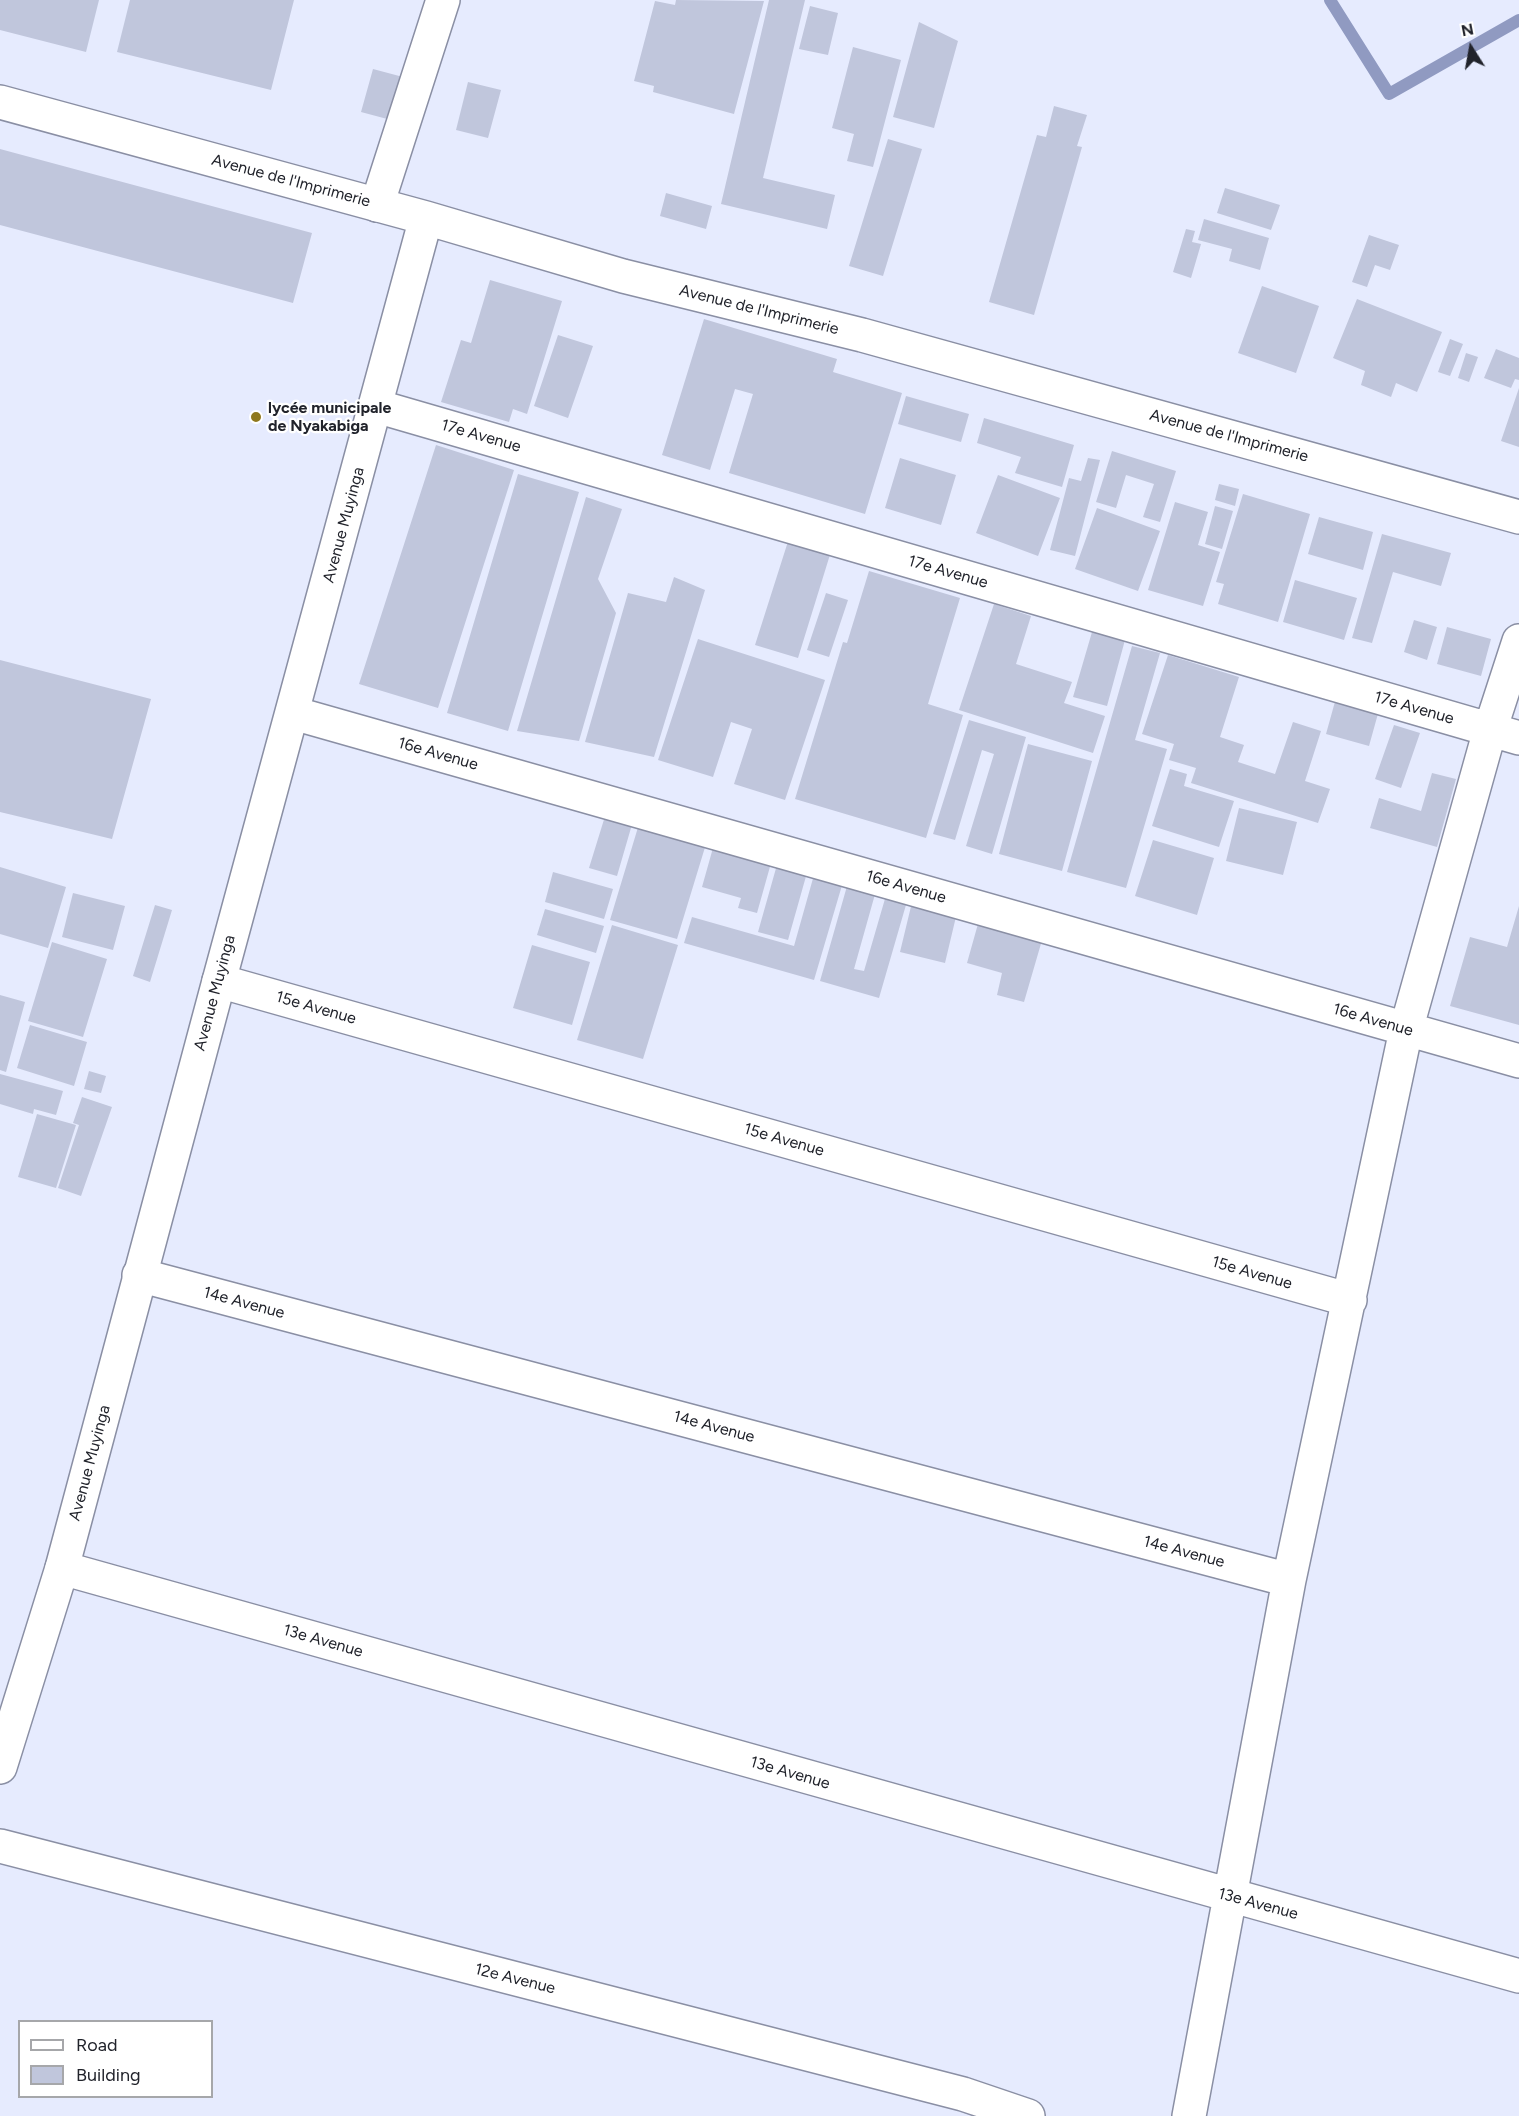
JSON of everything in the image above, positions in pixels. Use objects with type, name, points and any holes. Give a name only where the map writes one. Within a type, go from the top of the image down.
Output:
[{"type":"street","points":[[377,205],[443,0]]},
{"type":"street","name":"Avenue de l'Imprimerie","points":[[0,102],[377,205],[623,276],[862,335],[1519,517]]},
{"type":"street","name":"Avenue Muyinga","points":[[0,1767],[62,1568],[139,1275],[426,219]]},
{"type":"street","name":"17e Avenue","points":[[376,406],[1504,734]]},
{"type":"street","points":[[1189,2116],[1289,1580],[1406,1029],[1504,734],[1519,641]]},
{"type":"street","name":"16e Avenue","points":[[293,713],[1519,1061]]},
{"type":"street","name":"15e Avenue","points":[[219,981],[1350,1300]]},
{"type":"street","name":"14e Avenue","points":[[139,1275],[1289,1580]]},
{"type":"street","name":"13e Avenue","points":[[62,1568],[1519,1976]]},
{"type":"street","name":"12e Avenue","points":[[0,1846],[963,2094],[1028,2116]]},
{"type":"building","points":[[0,0],[99,0],[86,52],[0,30]]},
{"type":"building","points":[[130,0],[294,0],[271,90],[117,52]]},
{"type":"building","points":[[676,0],[764,1],[734,114],[653,92],[654,86],[634,81],[655,1],[675,5]]},
{"type":"building","points":[[769,0],[805,0],[763,178],[835,195],[827,229],[721,204]]},
{"type":"building","points":[[810,6],[838,13],[828,55],[799,49]]},
{"type":"building","points":[[919,22],[958,41],[934,128],[893,117]]},
{"type":"building","points":[[853,47],[901,60],[873,167],[847,161],[854,134],[832,128]]},
{"type":"building","points":[[373,69],[403,77],[391,120],[361,112]]},
{"type":"building","points":[[468,82],[501,90],[488,138],[456,130]]},
{"type":"building","points":[[1054,106],[1087,115],[1077,146],[1082,147],[1034,315],[989,302],[1037,135],[1046,137]]},
{"type":"building","points":[[888,139],[922,149],[883,276],[849,266]]},
{"type":"building","points":[[0,149],[312,233],[293,303],[0,225]]},
{"type":"building","points":[[1225,188],[1280,205],[1271,230],[1217,213]]},
{"type":"building","points":[[666,193],[712,206],[706,229],[660,216]]},
{"type":"building","points":[[1204,219],[1269,238],[1260,270],[1229,261],[1232,249],[1198,240]]},
{"type":"building","points":[[1186,229],[1195,231],[1192,242],[1201,244],[1191,278],[1173,272]]},
{"type":"building","points":[[1369,235],[1399,245],[1390,270],[1375,265],[1367,287],[1352,282]]},
{"type":"building","points":[[490,280],[562,301],[527,414],[513,409],[509,422],[441,402],[461,340],[471,343]]},
{"type":"building","points":[[1262,286],[1319,306],[1296,373],[1238,353]]},
{"type":"building","points":[[1357,299],[1442,332],[1417,392],[1396,383],[1391,397],[1361,385],[1365,371],[1333,358]]},
{"type":"building","points":[[704,319],[837,359],[833,372],[902,393],[865,514],[729,473],[753,394],[735,389],[710,470],[662,455]]},
{"type":"building","points":[[558,335],[593,346],[568,418],[534,406]]},
{"type":"building","points":[[1450,339],[1463,344],[1450,376],[1438,372]]},
{"type":"building","points":[[1496,349],[1519,358],[1519,380],[1515,379],[1511,388],[1484,378]]},
{"type":"building","points":[[1466,353],[1478,357],[1469,382],[1458,378]]},
{"type":"building","points":[[1519,388],[1519,447],[1501,441]]},
{"type":"building","points":[[906,396],[969,414],[961,442],[898,424]]},
{"type":"building","points":[[984,418],[1074,445],[1062,487],[1015,473],[1021,457],[977,443]]},
{"type":"building","points":[[436,445],[514,470],[438,708],[359,684]]},
{"type":"building","points":[[1112,451],[1176,471],[1160,522],[1143,517],[1154,484],[1126,475],[1116,508],[1096,502]]},
{"type":"building","points":[[900,458],[956,475],[941,525],[885,508]]},
{"type":"building","points":[[1088,458],[1100,460],[1075,556],[1050,550],[1069,478],[1081,481]]},
{"type":"building","points":[[518,474],[579,492],[508,731],[447,713]]},
{"type":"building","points":[[998,475],[1060,498],[1038,556],[976,533]]},
{"type":"building","points":[[1219,484],[1239,489],[1235,506],[1215,500]]},
{"type":"building","points":[[1243,494],[1310,514],[1278,622],[1218,604],[1224,584],[1216,582]]},
{"type":"building","points":[[586,497],[622,509],[598,579],[616,613],[579,741],[517,731]]},
{"type":"building","points":[[1175,502],[1208,512],[1198,545],[1220,552],[1203,606],[1148,590]]},
{"type":"building","points":[[1215,506],[1233,511],[1222,549],[1205,544]]},
{"type":"building","points":[[1097,508],[1160,531],[1138,591],[1075,569]]},
{"type":"building","points":[[1319,517],[1373,532],[1363,570],[1308,554]]},
{"type":"building","points":[[791,532],[833,545],[798,658],[755,645]]},
{"type":"building","points":[[1382,534],[1451,553],[1441,586],[1393,572],[1372,643],[1352,638]]},
{"type":"building","points":[[869,571],[960,598],[928,704],[963,715],[926,838],[795,799],[843,642],[847,643]]},
{"type":"building","points":[[674,577],[705,590],[654,757],[585,742],[628,593],[666,602]]},
{"type":"building","points":[[1295,580],[1357,598],[1344,640],[1283,622]]},
{"type":"building","points":[[826,593],[848,600],[829,657],[807,650]]},
{"type":"building","points":[[994,604],[1031,616],[1016,664],[1072,682],[1064,703],[1105,716],[1093,753],[959,710]]},
{"type":"building","points":[[1414,620],[1437,627],[1427,660],[1404,652]]},
{"type":"building","points":[[1447,627],[1491,639],[1481,676],[1437,664]]},
{"type":"building","points":[[1092,632],[1125,640],[1107,706],[1073,697]]},
{"type":"building","points":[[698,639],[825,680],[785,800],[734,784],[752,729],[731,722],[713,777],[658,760]]},
{"type":"building","points":[[1132,646],[1160,653],[1135,740],[1167,749],[1126,888],[1067,872]]},
{"type":"building","points":[[1168,655],[1239,677],[1220,737],[1244,745],[1238,762],[1275,774],[1293,722],[1321,731],[1305,781],[1330,789],[1318,823],[1191,783],[1196,768],[1169,760],[1174,744],[1142,734]]},
{"type":"building","points":[[0,660],[151,699],[112,839],[0,812]]},
{"type":"building","points":[[1336,698],[1379,710],[1369,746],[1326,734]]},
{"type":"building","points":[[969,720],[1026,737],[992,854],[966,846],[994,754],[982,750],[955,840],[933,834]]},
{"type":"building","points":[[1394,725],[1420,733],[1401,788],[1375,779]]},
{"type":"building","points":[[1028,744],[1092,761],[1062,871],[999,854]]},
{"type":"building","points":[[1170,769],[1187,774],[1184,786],[1234,801],[1219,847],[1152,826]]},
{"type":"building","points":[[1432,773],[1456,779],[1437,847],[1370,828],[1379,798],[1421,811]]},
{"type":"building","points":[[1239,808],[1297,822],[1283,875],[1226,861]]},
{"type":"building","points":[[606,813],[633,821],[617,876],[589,868]]},
{"type":"building","points":[[639,824],[706,844],[677,939],[610,920]]},
{"type":"building","points":[[718,830],[773,856],[757,913],[738,908],[741,898],[702,887]]},
{"type":"building","points":[[1153,840],[1214,858],[1197,915],[1135,896]]},
{"type":"building","points":[[782,847],[812,855],[788,940],[758,932]]},
{"type":"building","points":[[819,857],[848,865],[814,980],[684,943],[692,917],[794,946]]},
{"type":"building","points":[[0,867],[66,887],[48,948],[0,934]]},
{"type":"building","points":[[553,872],[613,889],[604,919],[545,902]]},
{"type":"building","points":[[851,872],[879,880],[854,969],[864,971],[889,885],[910,891],[879,998],[820,981]]},
{"type":"building","points":[[73,893],[125,906],[113,950],[62,937]]},
{"type":"building","points":[[914,894],[959,904],[945,963],[900,952]]},
{"type":"building","points":[[155,905],[172,910],[150,982],[133,976]]},
{"type":"building","points":[[983,906],[1047,923],[1024,1002],[997,995],[1002,973],[967,963]]},
{"type":"building","points":[[1519,906],[1519,1025],[1450,1006],[1470,937],[1507,947]]},
{"type":"building","points":[[545,909],[604,926],[596,953],[537,935]]},
{"type":"building","points":[[612,925],[678,945],[643,1059],[577,1040]]},
{"type":"building","points":[[52,942],[107,959],[83,1037],[28,1021]]},
{"type":"building","points":[[532,945],[590,962],[572,1025],[513,1008]]},
{"type":"building","points":[[0,995],[25,1002],[6,1072],[0,1070]]},
{"type":"building","points":[[30,1025],[87,1042],[74,1086],[17,1068]]},
{"type":"building","points":[[89,1071],[106,1076],[101,1093],[84,1089]]},
{"type":"building","points":[[0,1074],[63,1091],[56,1115],[34,1109],[33,1114],[0,1104]]},
{"type":"building","points":[[82,1097],[112,1107],[81,1196],[58,1188],[79,1125],[73,1123]]},
{"type":"building","points":[[37,1114],[76,1125],[56,1188],[18,1177]]},
{"type":"waterway","points":[[1330,0],[1389,94],[1519,20]]},
{"type":"place","name":"lycée municipale de Nyakabiga","points":[[256,417]]}]
